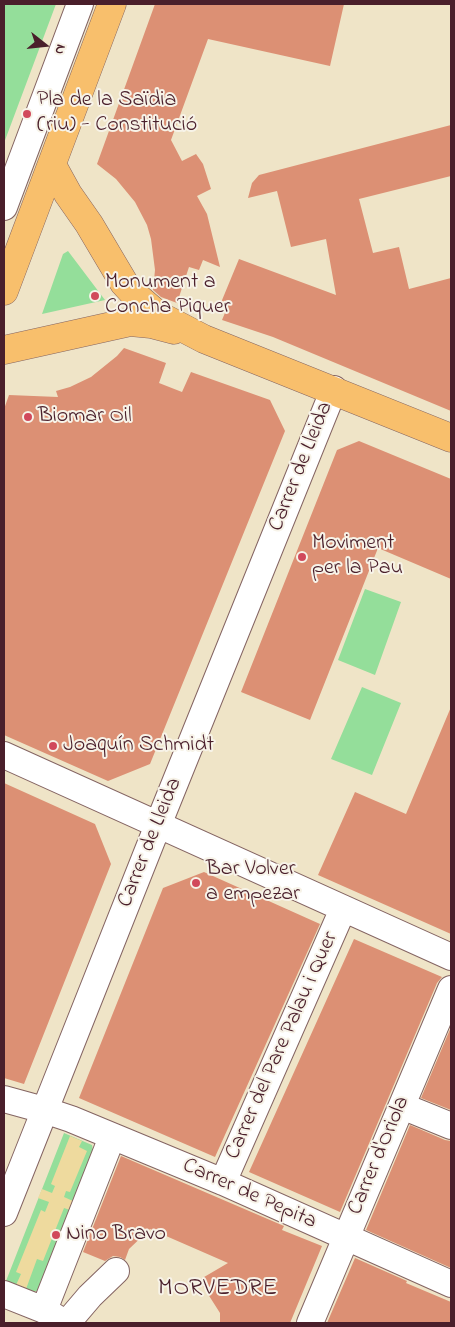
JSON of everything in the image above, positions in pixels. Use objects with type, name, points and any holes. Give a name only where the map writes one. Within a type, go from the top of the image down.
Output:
[{"type":"main road","points":[[4,291],[112,4]]},
{"type":"main road","points":[[52,165],[124,283],[158,315],[204,339]]},
{"type":"main road","points":[[4,350],[130,322],[151,324],[204,339],[334,389],[451,438]]},
{"type":"street","points":[[4,207],[80,4]]},
{"type":"street","name":"Carrer de Lleida","points":[[4,1213],[158,824],[334,389]]},
{"type":"street","points":[[4,755],[451,957]]},
{"type":"street","name":"Carrer del Pare Palau i Quer","points":[[223,1182],[342,909]]},
{"type":"street","name":"Carrer d'Oriola","points":[[310,1323],[451,989]]},
{"type":"street","name":"Carrer de Pepita","points":[[4,1099],[44,1110],[223,1182],[451,1284]]},
{"type":"street","points":[[402,1106],[451,1126]]},
{"type":"street","points":[[59,1319],[112,1137]]},
{"type":"street","points":[[59,1319],[90,1296],[116,1271]]},
{"type":"street","points":[[4,1294],[59,1319]]},
{"type":"green space","points":[[4,4],[56,4],[4,143]]},
{"type":"green space","points":[[68,251],[105,300],[42,314],[63,254]]},
{"type":"green space","points":[[365,589],[401,602],[375,675],[338,660]]},
{"type":"green space","points":[[362,687],[401,703],[372,775],[331,759]]},
{"type":"green space","points":[[64,1133],[92,1145],[93,1150],[38,1290],[34,1292],[6,1281]]},
{"type":"sand","points":[[70,1136],[82,1141],[79,1147],[87,1151],[70,1192],[66,1191],[64,1197],[73,1201],[70,1210],[64,1208],[43,1261],[37,1259],[26,1289],[16,1285],[21,1274],[16,1272],[41,1210],[45,1212],[49,1202],[38,1198],[42,1189],[52,1193],[55,1186],[51,1184]]},
{"type":"building","points":[[155,4],[344,4],[330,66],[208,39],[171,140],[182,161],[196,154],[203,164],[211,189],[197,196],[207,214],[220,267],[203,260],[199,270],[189,267],[177,303],[161,297],[153,290],[155,270],[147,225],[135,202],[116,179],[97,164]]},
{"type":"building","points":[[451,125],[451,176],[359,199],[373,253],[399,247],[409,289],[451,278],[451,411],[273,337],[222,320],[227,308],[220,305],[239,259],[336,295],[326,239],[291,247],[277,191],[248,198],[252,183],[259,175]]},
{"type":"building","points":[[124,348],[166,363],[159,383],[182,392],[191,372],[270,400],[285,431],[150,764],[108,781],[4,735],[4,409],[9,395],[58,397],[56,391],[91,377]]},
{"type":"building","points":[[359,441],[451,479],[451,579],[378,548],[310,720],[241,692],[337,450]]},
{"type":"building","points":[[451,707],[451,934],[318,875],[355,792],[406,814]]},
{"type":"building","points":[[4,783],[95,824],[111,864],[24,1084],[4,1078]]},
{"type":"building","points":[[204,872],[320,924],[215,1157],[79,1098],[163,888]]},
{"type":"building","points":[[354,939],[442,977],[437,983],[340,1212],[249,1172]]},
{"type":"building","points":[[451,1027],[451,1110],[421,1098]]},
{"type":"building","points":[[410,1125],[451,1141],[451,1268],[366,1230]]},
{"type":"building","points":[[121,1156],[284,1226],[282,1230],[322,1246],[290,1323],[220,1323],[220,1313],[199,1280],[228,1263],[150,1229],[129,1249],[125,1260],[113,1256],[105,1261],[83,1252]]},
{"type":"building","points":[[355,1258],[451,1302],[451,1323],[327,1323]]},
{"type":"place","name":"Pla de la Saïdia (riu) - Constitució","points":[[27,114]]},
{"type":"place","name":"Monument a Concha Piquer","points":[[95,296]]},
{"type":"place","name":"Biomar Oil","points":[[28,417]]},
{"type":"place","name":"Moviment per la Pau","points":[[302,557]]},
{"type":"place","name":"Joaquín Schmidt","points":[[53,746]]},
{"type":"place","name":"Bar Volver a empezar","points":[[196,883]]},
{"type":"place","name":"Nino Bravo","points":[[56,1235]]},
{"type":"district","name":"MORVEDRE","points":[[218,1290]]}]
